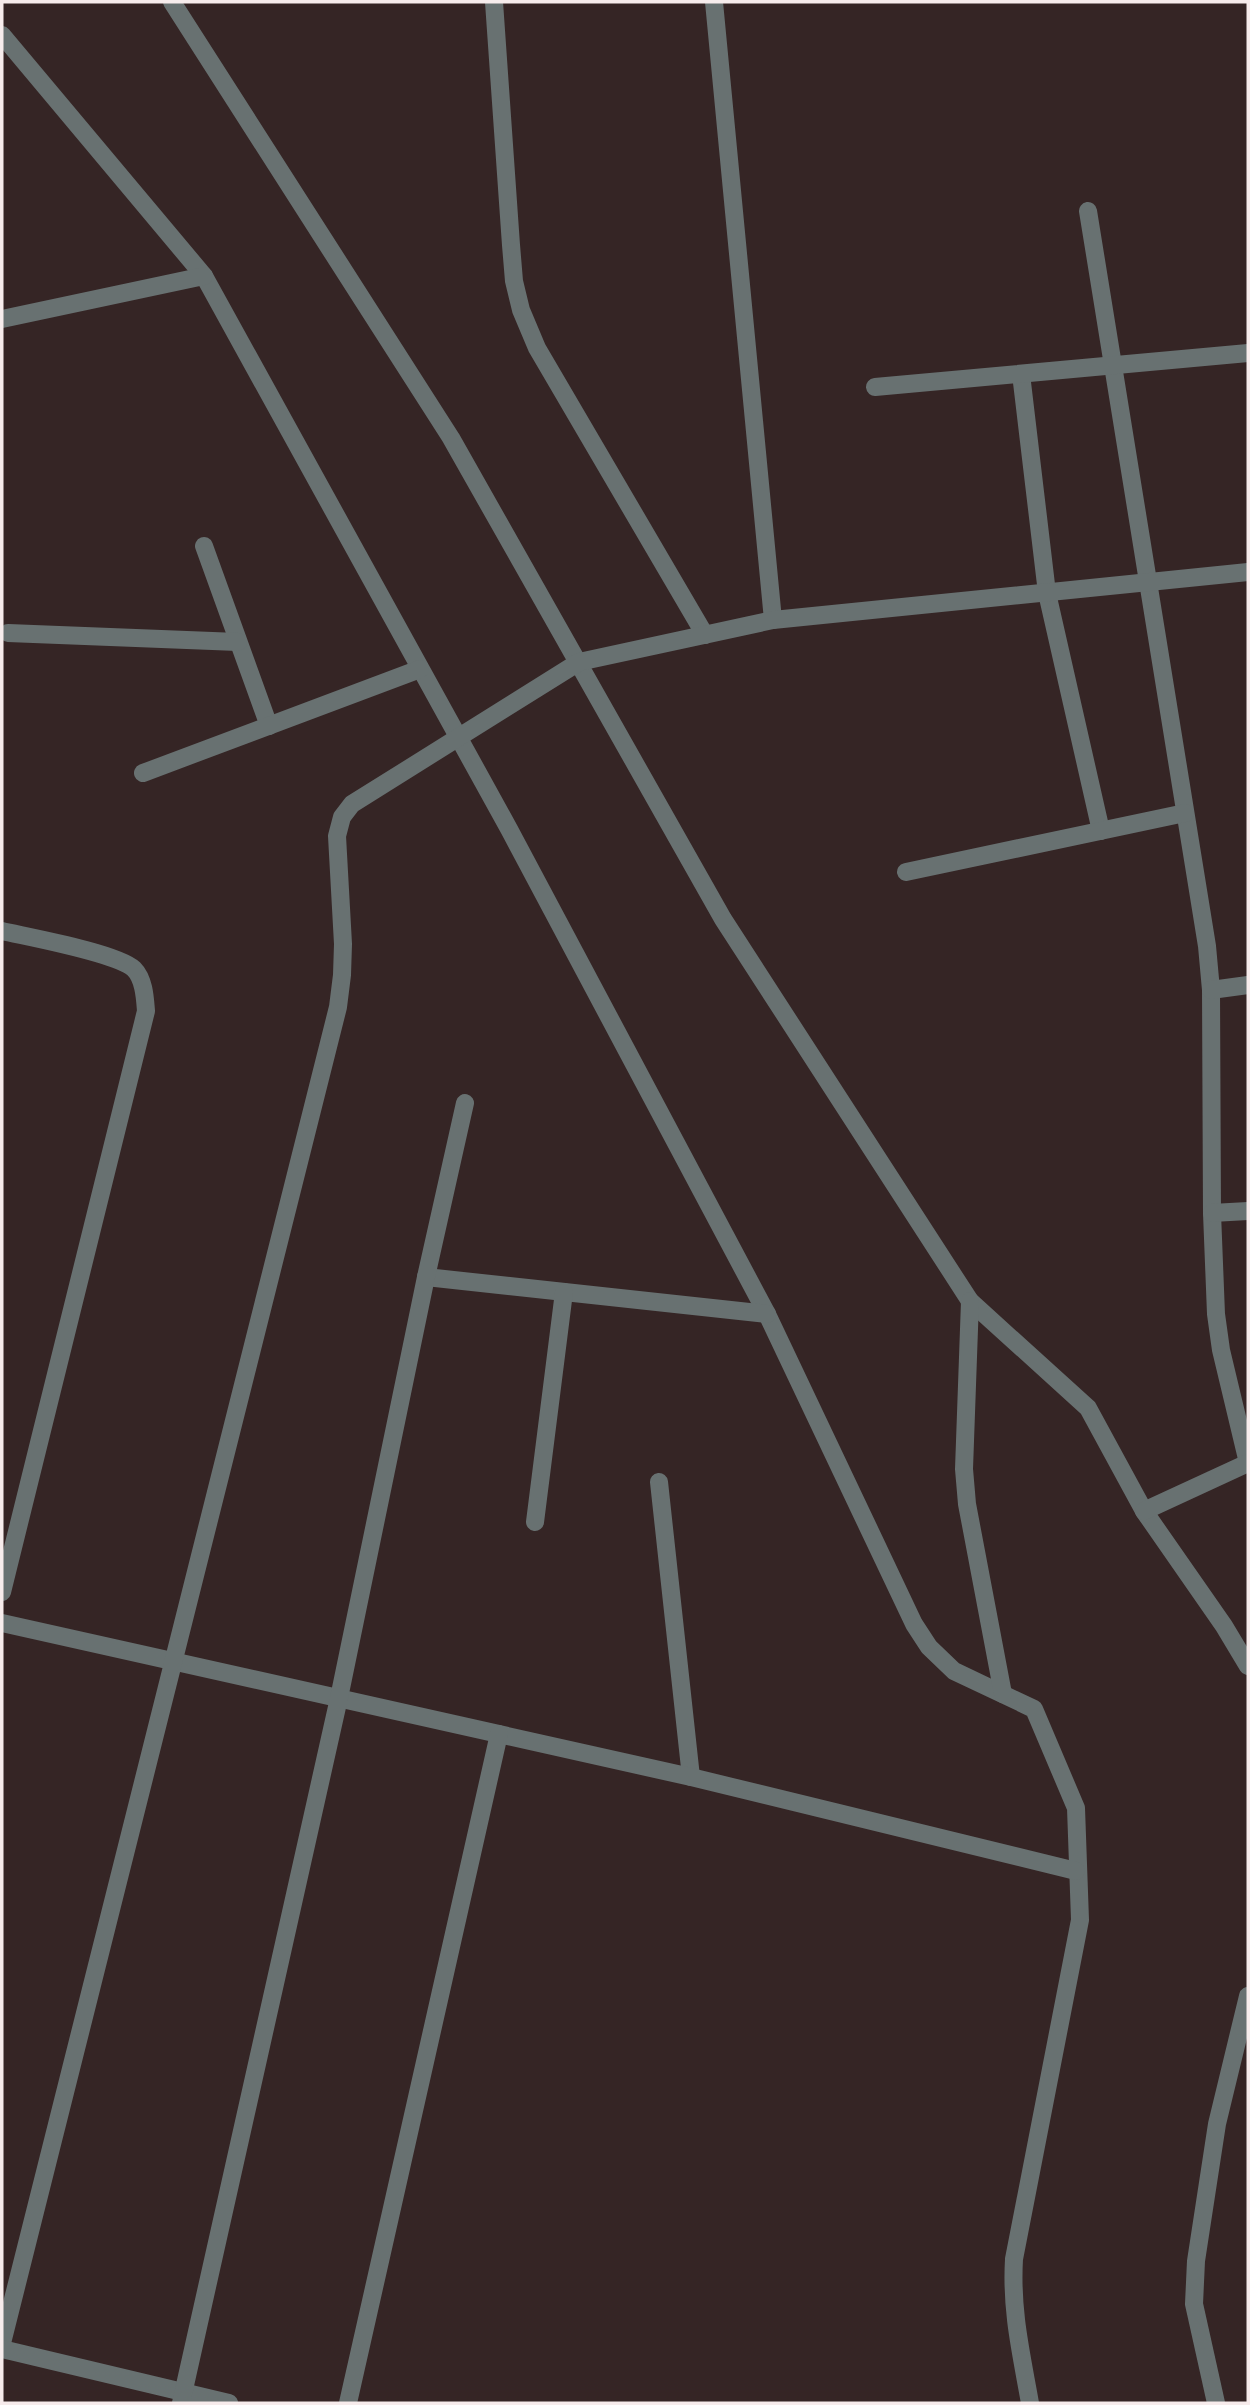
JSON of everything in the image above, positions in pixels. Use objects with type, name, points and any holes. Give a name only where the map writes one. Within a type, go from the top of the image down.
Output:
[{"type":"street","points":[[172,2],[451,438],[723,919],[970,1301],[1088,1408],[1144,1511],[1224,1626],[1248,1666]]},
{"type":"street","points":[[494,2],[514,281],[521,310],[537,348],[705,635]]},
{"type":"street","points":[[714,2],[773,620]]},
{"type":"street","points":[[2,35],[204,276],[509,829],[767,1314],[914,1624],[929,1647],[954,1671],[1034,1709],[1076,1808],[1076,1871],[1080,1920],[1014,2259],[1012,2293],[1016,2328],[1031,2403]]},
{"type":"street","points":[[1088,211],[1208,946],[1216,1314],[1221,1350],[1248,1463],[1144,1511]]},
{"type":"street","points":[[2,319],[204,276]]},
{"type":"street","points":[[875,387],[1248,353]]},
{"type":"street","points":[[1021,374],[1047,593],[1101,831]]},
{"type":"street","points":[[204,546],[269,726]]},
{"type":"street","points":[[2,2343],[338,1007],[343,944],[337,836],[342,817],[352,804],[579,662],[773,620],[1248,572]]},
{"type":"street","points":[[8,633],[238,642]]},
{"type":"street","points":[[143,773],[420,668]]},
{"type":"street","points":[[906,872],[1185,813]]},
{"type":"street","points":[[2,931],[107,956],[134,970],[144,990],[146,1011],[2,1592]]},
{"type":"street","points":[[1211,990],[1248,985]]},
{"type":"street","points":[[182,2398],[339,1698],[426,1277],[465,1103]]},
{"type":"street","points":[[1212,1213],[1248,1211]]},
{"type":"street","points":[[426,1277],[767,1314]]},
{"type":"street","points":[[535,1522],[564,1292]]},
{"type":"street","points":[[970,1301],[964,1469],[967,1504],[1003,1694]]},
{"type":"street","points":[[659,1482],[691,1777]]},
{"type":"street","points":[[2,1623],[691,1777],[1076,1871]]},
{"type":"street","points":[[348,2403],[499,1734]]},
{"type":"street","points":[[1216,2403],[1194,2304],[1195,2274],[1217,2124],[1248,1996]]},
{"type":"street","points":[[2,2350],[182,2398],[229,2403]]}]
